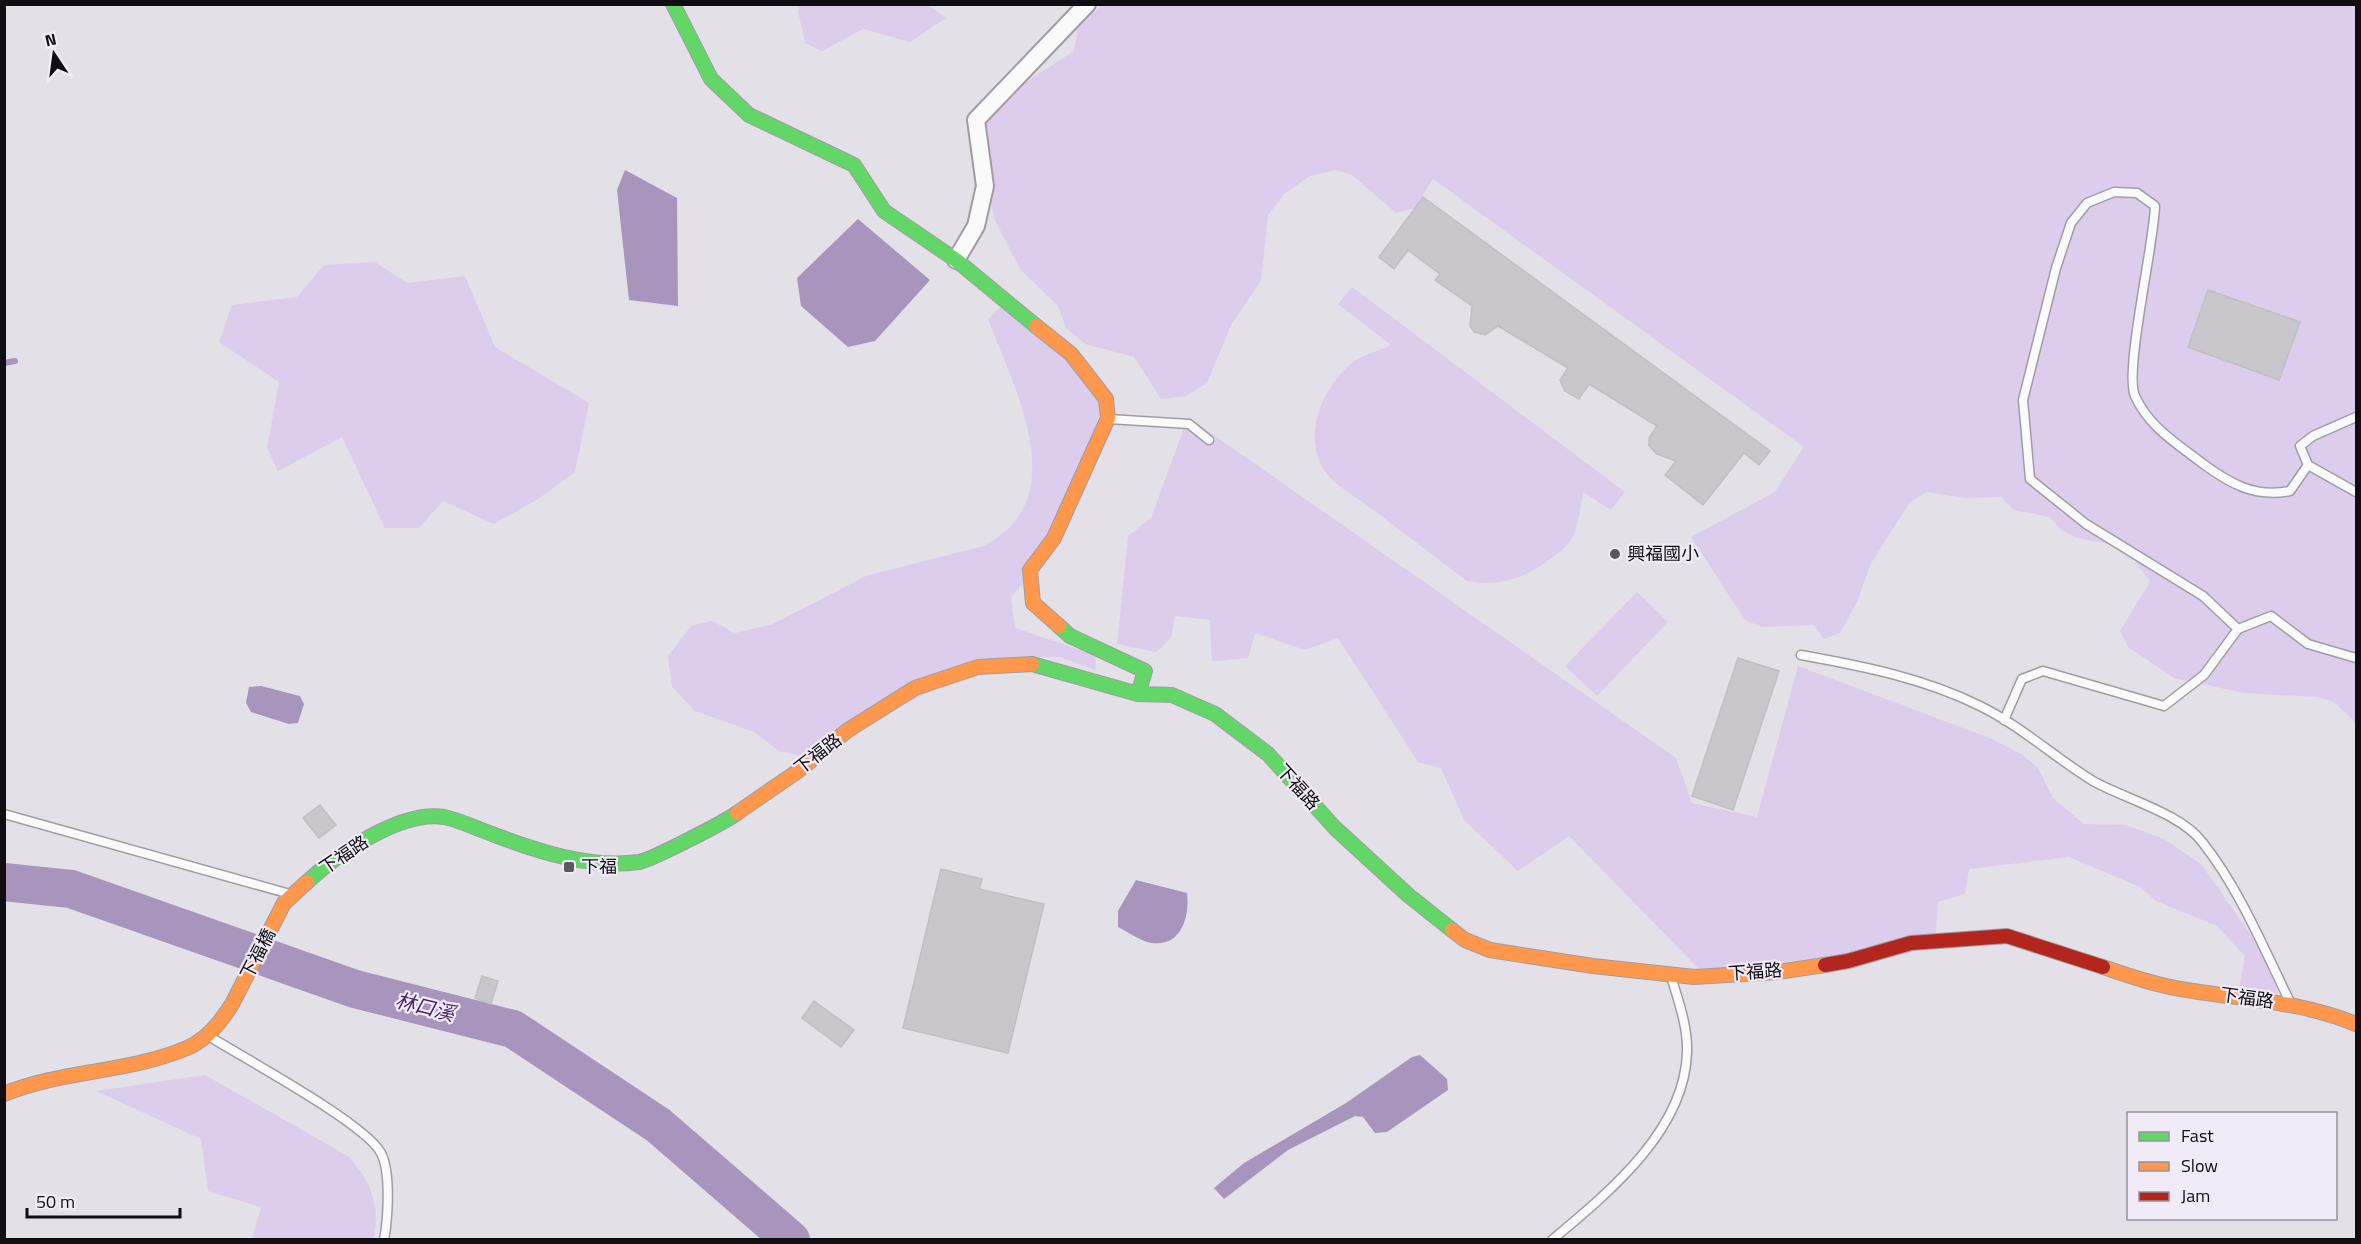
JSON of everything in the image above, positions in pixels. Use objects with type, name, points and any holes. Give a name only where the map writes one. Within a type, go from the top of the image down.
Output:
[{"type":"main road","points":[[673,4],[711,79],[749,115],[854,165],[884,211],[956,260],[1071,354],[1106,399],[1108,418],[1054,538],[1030,570],[1033,603],[1070,636],[1145,670],[1138,694]]},
{"type":"main road","name":"下福路","points":[[289,899],[327,863],[365,839],[400,822],[443,816],[520,845],[591,862],[641,862],[733,816],[798,771],[848,730],[915,688],[978,667],[1035,664],[1138,694],[1172,694],[1199,706],[1242,732],[1268,754],[1365,857],[1465,940],[1490,950],[1532,958],[1670,976],[1777,972],[1848,961],[1911,943],[2007,936],[2139,979],[2181,989],[2325,1011],[2356,1024]]},
{"type":"main road","name":"下福橋","points":[[207,1035],[222,1020],[232,1004],[289,899]]},
{"type":"main road","points":[[4,1094],[33,1082],[136,1063],[188,1048],[207,1035]]},
{"type":"street","points":[[956,260],[976,226],[985,186],[976,120],[1087,4]]},
{"type":"lane","points":[[2238,629],[2203,596],[2086,524],[2030,479],[2023,400],[2055,268],[2071,223],[2087,203],[2114,192],[2137,194],[2155,206],[2154,230],[2133,369],[2134,394],[2155,428],[2230,484],[2272,495],[2289,491],[2308,465]]},
{"type":"lane","points":[[2356,417],[2313,436],[2300,446],[2308,465],[2356,492]]},
{"type":"lane","points":[[1108,418],[1189,424],[1209,440]]},
{"type":"lane","points":[[2004,720],[2022,679],[2043,671],[2164,706],[2204,675],[2238,629],[2271,616],[2308,644],[2356,658]]},
{"type":"lane","points":[[1801,655],[1882,670],[1980,706],[2093,780],[2181,824],[2202,841],[2245,910],[2292,1005]]},
{"type":"lane","points":[[4,814],[289,899]]},
{"type":"lane","points":[[1552,1239],[1639,1158],[1666,1122],[1681,1086],[1687,1052],[1681,1008],[1670,976]]},
{"type":"lane","points":[[207,1035],[361,1130],[368,1138],[381,1154],[386,1182],[388,1222],[384,1239]]},
{"type":"shaded area","points":[[800,5],[928,5],[946,18],[910,42],[863,29],[822,51],[805,43],[798,11]]},
{"type":"shaded area","points":[[1102,5],[2356,5],[2356,723],[2334,702],[2317,697],[2244,693],[2174,678],[2128,647],[2120,631],[2150,582],[2130,554],[2114,545],[2077,538],[2061,530],[2050,517],[2014,510],[2001,497],[1965,498],[1927,492],[1910,502],[1870,565],[1858,600],[1840,633],[1824,639],[1814,625],[1762,627],[1745,620],[1691,537],[1775,492],[1804,447],[1433,179],[1415,208],[1396,213],[1352,175],[1335,170],[1310,176],[1284,194],[1268,215],[1261,281],[1232,323],[1207,383],[1186,396],[1161,399],[1134,357],[1085,344],[1066,328],[1058,306],[1020,269],[995,220],[980,145],[987,120],[1003,97],[1074,51],[1078,26]]},
{"type":"shaded area","points":[[625,170],[677,198],[678,306],[629,300],[617,190]]},
{"type":"shaded area","points":[[858,219],[930,280],[875,341],[848,347],[801,306],[797,278]]},
{"type":"shaded area","points":[[375,262],[407,283],[465,276],[495,347],[589,403],[575,472],[538,499],[494,524],[443,501],[419,528],[385,528],[342,437],[278,471],[267,448],[279,382],[219,342],[232,305],[297,297],[324,265]]},
{"type":"shaded area","points":[[1352,287],[1625,492],[1611,510],[1583,492],[1575,532],[1562,550],[1539,567],[1520,577],[1501,582],[1479,583],[1467,581],[1337,484],[1320,462],[1316,448],[1315,434],[1321,405],[1336,379],[1346,368],[1362,357],[1391,345],[1338,304]]},
{"type":"shaded area","points":[[1006,302],[1107,391],[1058,543],[1011,597],[1015,628],[1095,655],[1096,670],[1060,657],[996,658],[803,756],[779,751],[754,732],[695,711],[672,687],[668,656],[692,625],[712,621],[735,633],[773,624],[866,576],[983,546],[1011,526],[1026,501],[1032,473],[1030,442],[1023,410],[988,319]]},
{"type":"shaded area","points":[[1188,417],[1676,758],[1692,803],[1757,817],[1798,666],[1992,739],[2023,755],[2038,768],[2053,798],[2084,824],[2125,825],[2164,839],[2201,864],[2265,955],[2278,995],[2239,990],[2245,956],[2217,926],[2156,901],[2140,887],[2069,857],[1969,869],[1965,894],[1938,902],[1935,947],[1700,970],[1569,836],[1518,871],[1464,820],[1441,768],[1418,762],[1338,638],[1305,650],[1255,633],[1248,658],[1212,661],[1210,620],[1175,616],[1171,638],[1156,652],[1117,644],[1128,536],[1151,518]]},
{"type":"shaded area","points":[[1637,592],[1668,622],[1597,696],[1565,666]]},
{"type":"shaded area","points":[[261,686],[300,696],[304,704],[298,723],[289,724],[251,712],[246,703],[249,687]]},
{"type":"shaded area","points":[[1136,880],[1187,893],[1185,920],[1182,928],[1171,940],[1152,943],[1139,939],[1118,927],[1118,911]]},
{"type":"shaded area","points":[[1420,1055],[1447,1079],[1448,1090],[1387,1132],[1375,1133],[1363,1117],[1355,1116],[1288,1150],[1224,1199],[1214,1188],[1244,1163],[1346,1103],[1412,1057]]},
{"type":"shaded area","points":[[205,1075],[348,1156],[363,1175],[372,1194],[376,1216],[373,1239],[252,1239],[261,1207],[208,1191],[201,1139],[96,1091]]},
{"type":"building","points":[[1423,197],[1770,451],[1759,465],[1744,453],[1703,505],[1665,475],[1676,461],[1657,454],[1649,446],[1649,438],[1657,426],[1589,384],[1579,399],[1565,391],[1560,380],[1568,368],[1498,326],[1485,335],[1474,332],[1470,326],[1472,306],[1435,280],[1440,274],[1408,250],[1394,269],[1379,257]]},
{"type":"building","points":[[2208,290],[2300,322],[2279,380],[2188,347]]},
{"type":"building","points":[[1738,658],[1779,671],[1733,810],[1692,796]]},
{"type":"building","points":[[320,805],[336,825],[319,838],[303,818]]},
{"type":"building","points":[[941,869],[982,879],[979,889],[1044,904],[1008,1053],[903,1028]]},
{"type":"building","points":[[482,976],[498,981],[491,1004],[475,998]]},
{"type":"building","points":[[814,1001],[854,1030],[841,1047],[802,1018]]},
{"type":"waterway","points":[[4,363],[15,361]]},
{"type":"waterway","name":"林口溪","points":[[4,882],[71,889],[355,989],[513,1029],[658,1125],[791,1240]]},
{"type":"traffic: fast","points":[[673,4],[711,79],[749,115],[854,165],[884,211],[956,260],[1036,326]]},
{"type":"traffic: fast","points":[[1059,626],[1070,636],[1145,671],[1138,694]]},
{"type":"traffic: fast","points":[[1032,664],[1138,694],[1172,695],[1215,714],[1268,754],[1335,828],[1408,895],[1452,930]]},
{"type":"traffic: fast","points":[[307,882],[335,859],[371,836],[409,820],[427,817],[450,818],[527,847],[564,857],[620,864],[639,862],[658,855],[737,813]]},
{"type":"traffic: slow","points":[[1036,326],[1071,354],[1106,399],[1108,418],[1054,538],[1030,570],[1033,603],[1059,626]]},
{"type":"traffic: slow","points":[[737,813],[798,771],[848,730],[915,688],[978,667],[1032,664]]},
{"type":"traffic: slow","points":[[4,1094],[49,1080],[165,1056],[187,1048],[200,1040],[218,1024],[232,1004],[284,903],[307,882]]},
{"type":"traffic: slow","points":[[1452,930],[1465,940],[1490,950],[1593,966],[1694,977],[1777,972],[1825,965]]},
{"type":"traffic: slow","points":[[2103,967],[2170,987],[2296,1006],[2356,1024]]},
{"type":"traffic: jam","points":[[1825,965],[1848,961],[1911,943],[2007,936],[2103,967]]},
{"type":"place","name":"興福國小","points":[[1615,554]]},
{"type":"place","name":"下福","points":[[569,867]]}]
